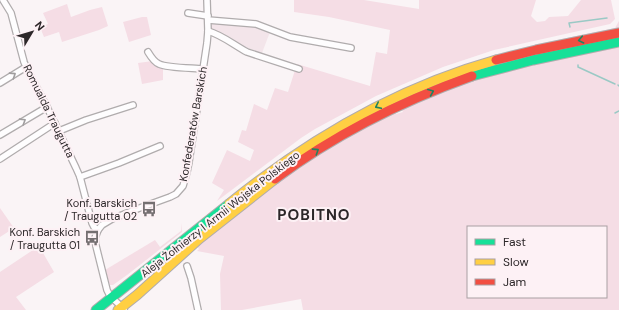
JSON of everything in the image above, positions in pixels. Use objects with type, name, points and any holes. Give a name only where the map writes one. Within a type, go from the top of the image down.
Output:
[{"type":"main road","name":"Aleja Żołnierzy I Armii Wojska Polskiego","points":[[96,310],[270,172],[316,141],[355,118],[411,91],[446,76],[470,68],[531,51],[619,33]]},
{"type":"main road","name":"Aleja Żołnierzy I Armii Wojska Polskiego","points":[[122,309],[193,244],[272,182],[315,152],[375,117],[439,88],[491,70],[535,59],[619,42]]},
{"type":"street","name":"Romualda Traugutta","points":[[3,0],[10,12],[26,67],[47,106],[80,177],[92,223],[98,230]]},
{"type":"street","points":[[8,0],[10,12]]},
{"type":"street","name":"Konfederatów Barskich","points":[[98,230],[108,221],[170,198],[181,188],[187,170],[203,68],[208,30],[207,0]]},
{"type":"street","points":[[188,13],[208,18],[256,24],[290,37],[351,48]]},
{"type":"street","points":[[208,30],[247,52],[299,69]]},
{"type":"street","points":[[148,52],[158,64],[163,66],[203,68]]},
{"type":"street","points":[[0,83],[26,67]]},
{"type":"street","points":[[59,132],[86,120],[132,105]]},
{"type":"street","points":[[0,135],[47,106]]},
{"type":"street","points":[[0,159],[55,123]]},
{"type":"street","points":[[80,177],[160,146]]},
{"type":"street","points":[[98,230],[95,238],[97,253],[106,287],[110,296],[122,309]]},
{"type":"street","points":[[187,266],[198,310]]},
{"type":"shaded area","points":[[294,0],[364,0],[419,9],[419,0],[536,0],[531,16],[537,22],[545,21],[549,17],[568,16],[581,0],[611,0],[615,19],[610,24],[494,50],[443,67],[376,96],[301,138],[217,201],[224,190],[212,183],[227,150],[250,161],[254,150],[238,142],[242,130],[246,131],[254,104],[267,110],[275,88],[288,92],[297,64],[370,86],[376,52],[387,54],[390,30],[329,17],[294,12]]},
{"type":"shaded area","points":[[67,4],[71,17],[102,7],[108,26],[62,42],[59,32],[44,37],[40,27],[48,24],[43,13]]},
{"type":"shaded area","points":[[147,17],[151,35],[129,42],[123,22]]},
{"type":"shaded area","points":[[619,21],[618,29],[428,81],[187,234],[186,232],[248,182],[287,154],[353,113],[377,101],[448,70],[525,47],[615,28]]},
{"type":"shaded area","points":[[211,22],[255,26],[270,32],[262,53],[242,46],[211,28]]},
{"type":"shaded area","points":[[619,47],[619,310],[303,310],[301,299],[242,310],[221,310],[220,274],[224,256],[197,251],[199,249],[196,245],[291,172],[334,144],[394,111],[396,114],[403,112],[401,108],[427,97],[473,80],[542,60]]},
{"type":"shaded area","points":[[153,61],[163,68],[163,80],[142,84],[138,63]]},
{"type":"shaded area","points":[[0,208],[14,228],[0,237]]},
{"type":"shaded area","points":[[181,223],[182,232],[127,275],[113,285],[110,285],[105,270],[155,240],[160,247],[181,231]]},
{"type":"shaded area","points":[[39,246],[54,272],[16,297],[26,310],[0,310],[0,272]]},
{"type":"waterway","points":[[570,27],[569,23],[607,18]]},
{"type":"waterway","points":[[578,65],[578,67],[615,84]]},
{"type":"waterway","points":[[615,113],[619,111]]},
{"type":"traffic: fast","points":[[472,76],[533,60],[619,42]]},
{"type":"traffic: fast","points":[[96,310],[229,204]]},
{"type":"traffic: slow","points":[[229,204],[290,158],[355,118],[423,85],[496,60]]},
{"type":"traffic: slow","points":[[118,310],[137,295],[199,239],[275,179]]},
{"type":"traffic: jam","points":[[496,60],[619,33]]},
{"type":"traffic: jam","points":[[275,179],[321,147],[345,133],[420,96],[472,76]]},
{"type":"place","name":"Konf. Barskich / Traugutta 02","points":[[149,209]]},
{"type":"place","name":"Konf. Barskich / Traugutta 01","points":[[92,238]]},
{"type":"district","name":"POBITNO","points":[[314,215]]}]
